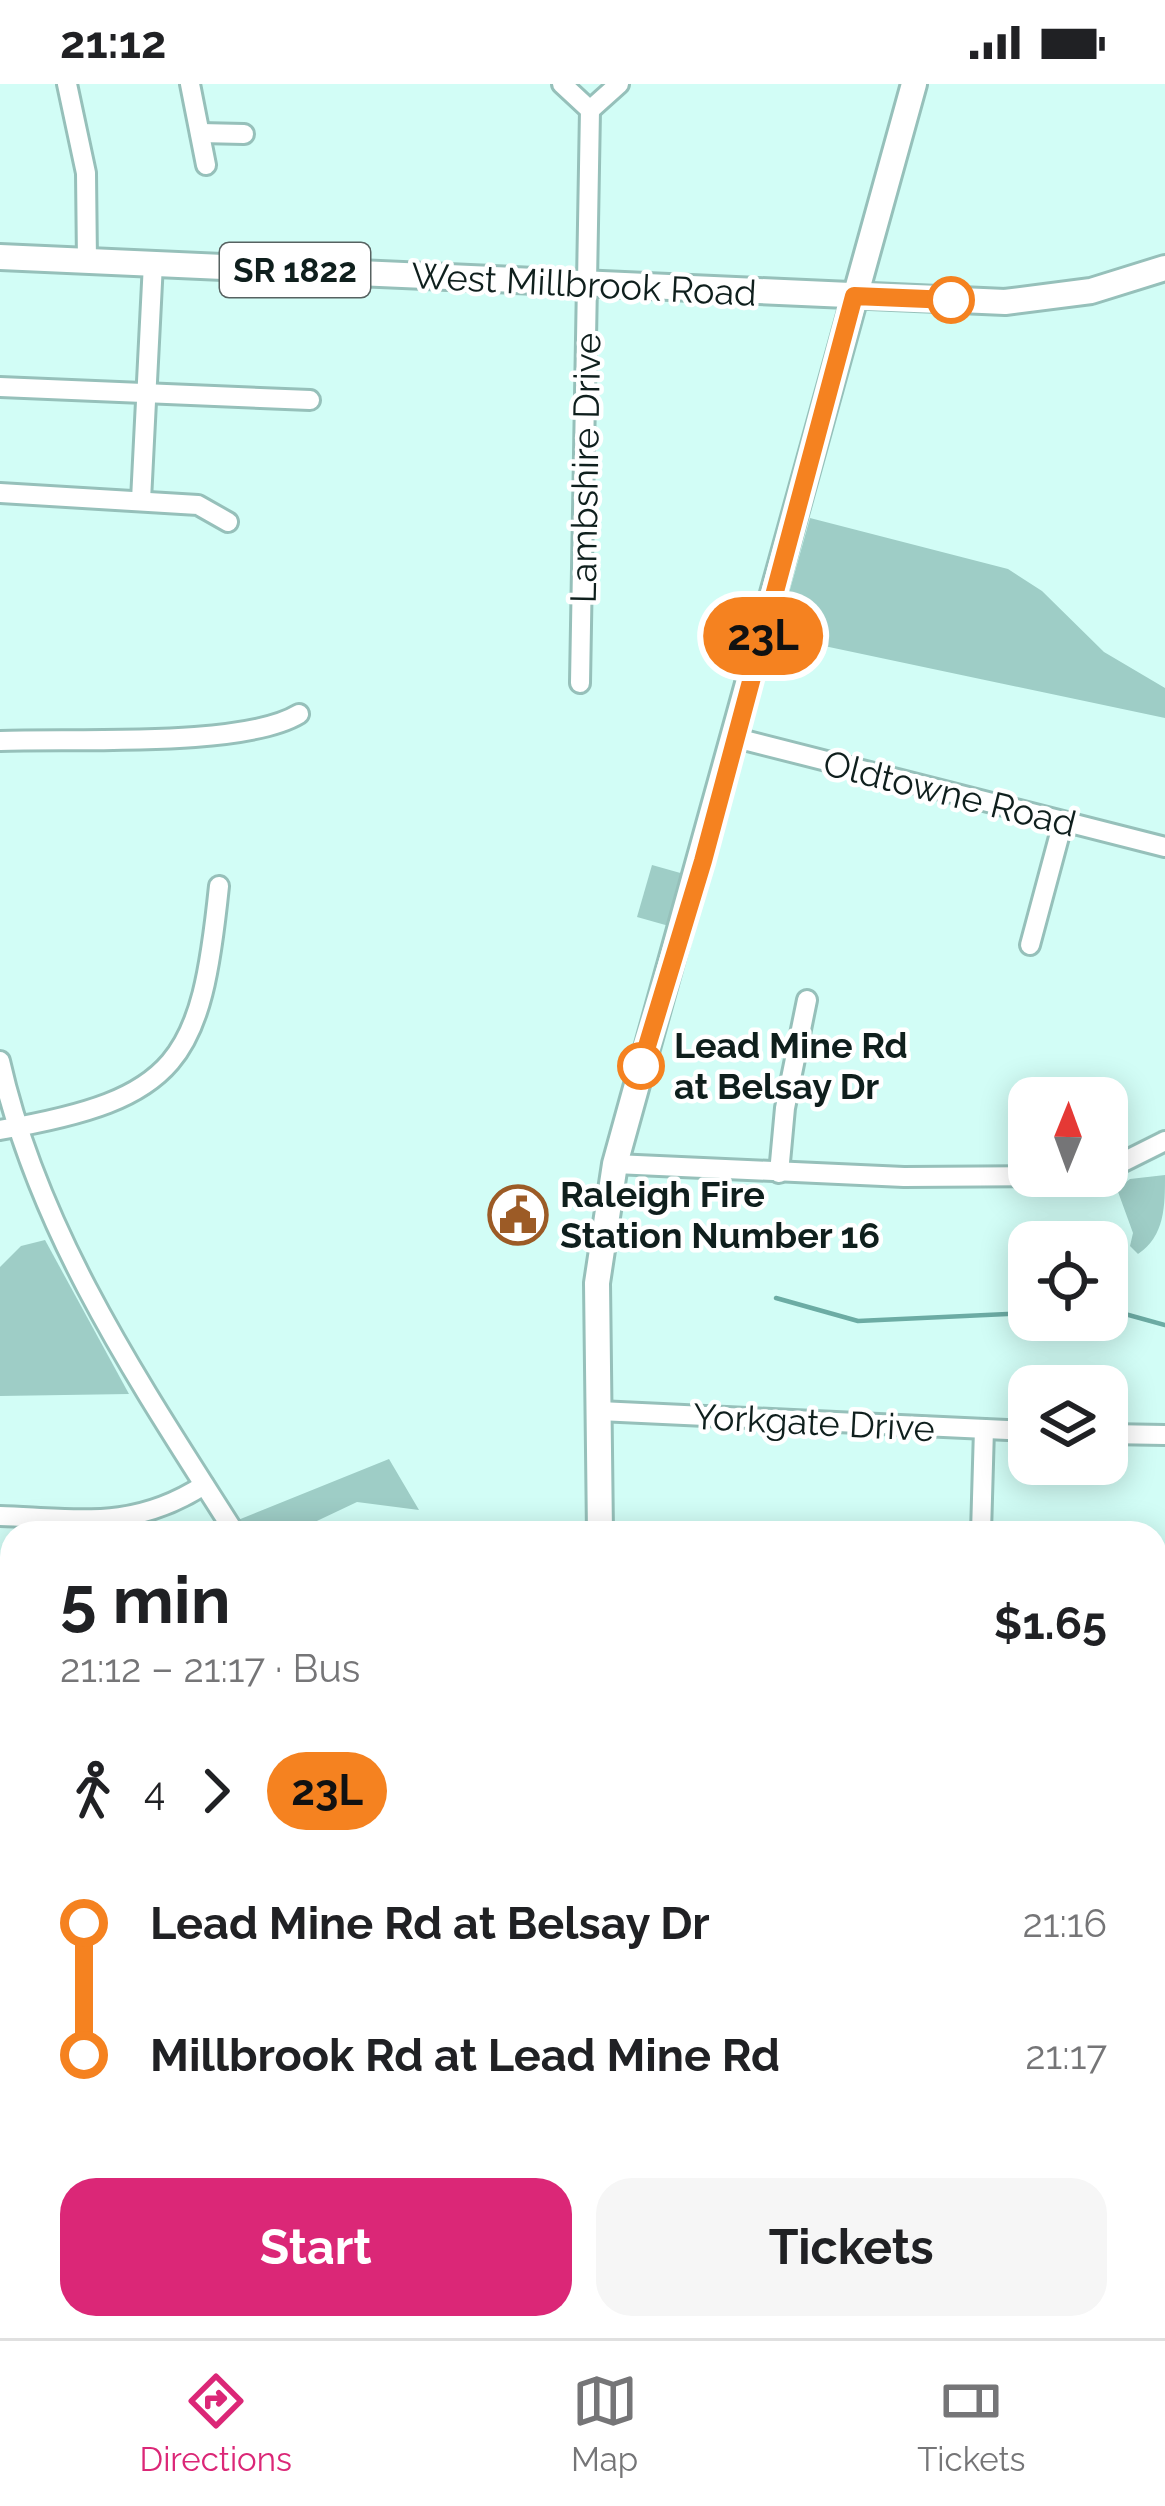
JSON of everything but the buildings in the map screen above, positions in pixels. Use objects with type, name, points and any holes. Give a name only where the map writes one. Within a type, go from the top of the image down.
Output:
[{"type":"main road","points":[[600,1521],[597,1283],[615,1164],[914,84]]},
{"type":"main road","name":"West Millbrook Road","points":[[0,257],[589,286],[1029,300],[1091,291],[1165,268]]},
{"type":"street","points":[[67,84],[88,188],[87,261]]},
{"type":"street","points":[[190,84],[206,165]]},
{"type":"street","points":[[562,84],[590,110],[619,84]]},
{"type":"street","name":"Lambshire Drive","points":[[580,682],[590,110]]},
{"type":"street","points":[[200,133],[244,134]]},
{"type":"street","points":[[141,500],[153,263]]},
{"type":"street","points":[[0,387],[310,400]]},
{"type":"street","points":[[0,494],[198,505],[228,522]]},
{"type":"street","points":[[0,741],[242,732],[283,724],[299,714]]},
{"type":"street","name":"Oldtowne Road","points":[[736,737],[1165,847]]},
{"type":"street","points":[[1030,945],[1063,823]]},
{"type":"street","points":[[7,1128],[119,1101],[172,1060],[202,1007],[219,886]]},
{"type":"street","points":[[779,1173],[785,1108],[807,1000]]},
{"type":"street","points":[[0,1061],[7,1128],[126,1361],[228,1521]]},
{"type":"street","points":[[1128,1160],[1165,1141]]},
{"type":"street","points":[[615,1164],[1008,1179]]},
{"type":"street","name":"Yorkgate Drive","points":[[599,1411],[1008,1431]]},
{"type":"street","points":[[981,1521],[983,1430]]},
{"type":"street","points":[[1128,1434],[1165,1436]]},
{"type":"street","points":[[108,1521],[148,1516],[204,1485]]},
{"type":"street","points":[[0,1516],[34,1521]]},
{"type":"shaded area","points":[[810,518],[1008,569],[1042,591],[1104,652],[1165,688],[1165,718],[777,636]]},
{"type":"shaded area","points":[[652,865],[684,874],[669,926],[637,917]]},
{"type":"shaded area","points":[[1165,1175],[1158,1229],[1138,1254],[1130,1246],[1133,1233],[1120,1197],[1128,1197],[1130,1179]]},
{"type":"shaded area","points":[[45,1240],[129,1394],[0,1396],[0,1267],[21,1246]]},
{"type":"shaded area","points":[[389,1459],[419,1510],[357,1502],[317,1521],[238,1520]]},
{"type":"waterway","points":[[776,1298],[858,1321],[1008,1314]]},
{"type":"waterway","points":[[1128,1315],[1165,1325]]},
{"type":"bus line","name":"23L","points":[[641,1066],[703,861],[854,296],[951,300]]},
{"type":"place","name":"Lead Mine Rd at Belsay Dr","points":[[641,1066]]},
{"type":"place","name":"Raleigh Fire Station Number 16","points":[[518,1215]]}]
